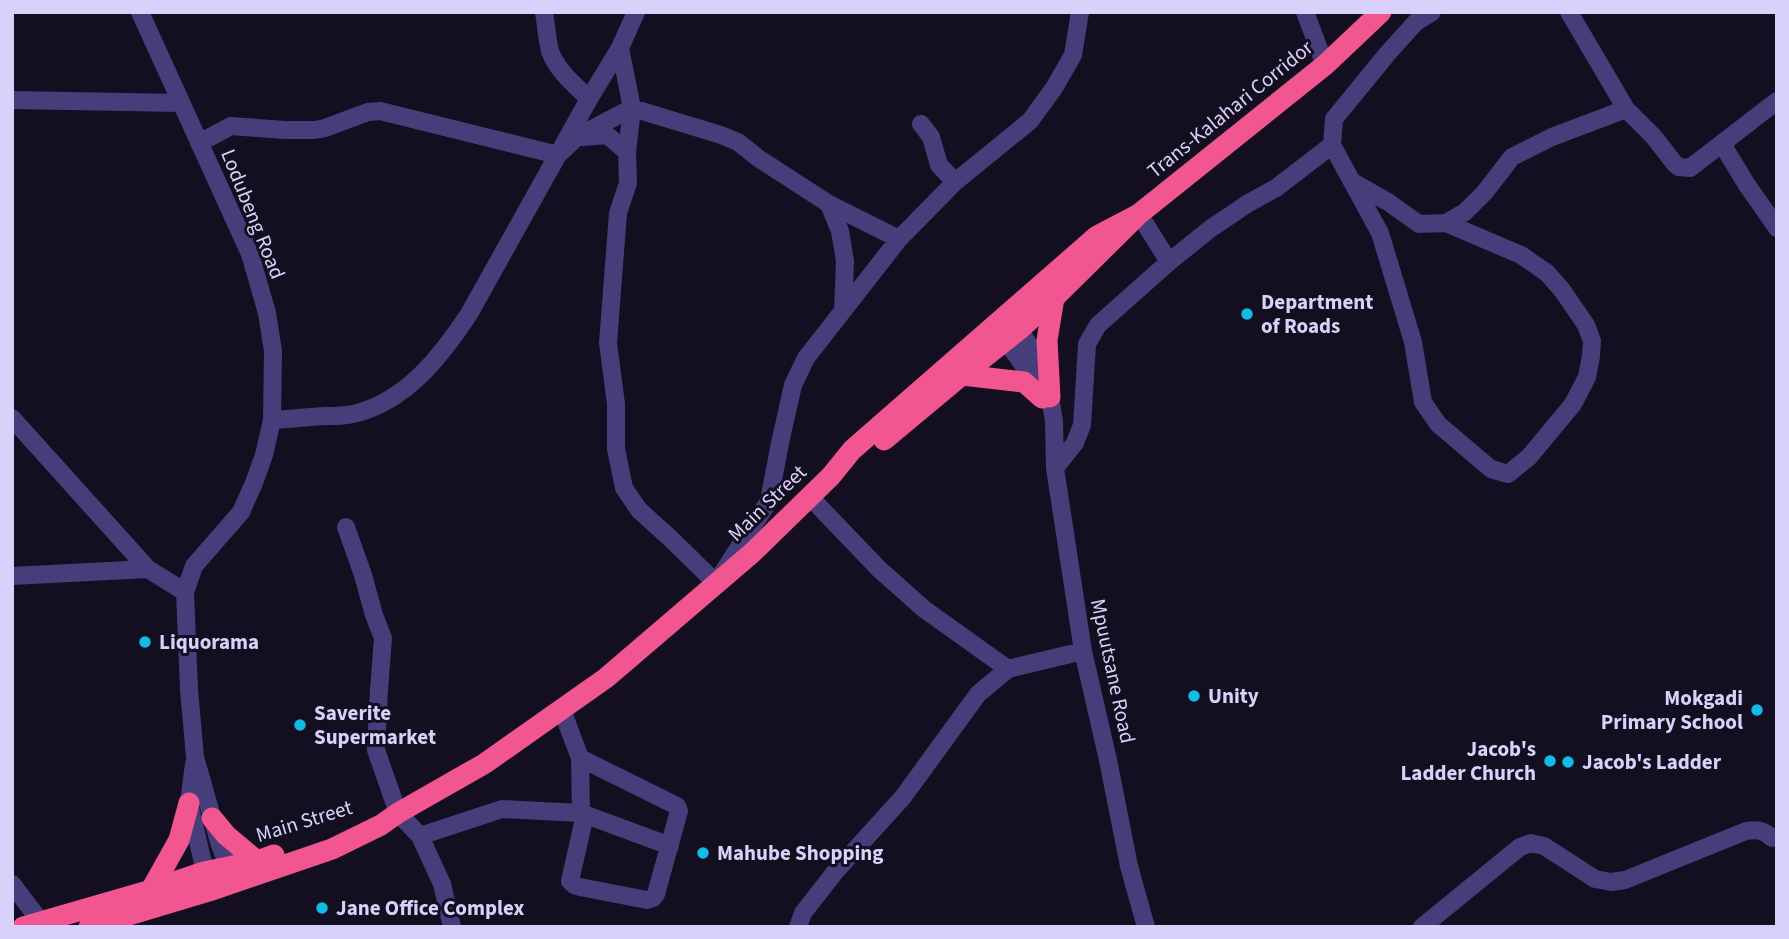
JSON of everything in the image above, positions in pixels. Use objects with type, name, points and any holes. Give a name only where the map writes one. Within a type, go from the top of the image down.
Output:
[{"type":"highway","name":"Trans-Kalahari Corridor","points":[[1007,328],[1054,298],[1139,215],[1325,65],[1381,12]]},
{"type":"highway","name":"Trans-Kalahari Corridor","points":[[1007,328],[1097,236],[1139,215]]},
{"type":"highway","points":[[1046,398],[1047,340],[1054,298]]},
{"type":"highway","name":"Main Street","points":[[831,476],[861,460],[962,375],[1007,328]]},
{"type":"highway","name":"Main Street","points":[[89,927],[207,882],[332,849],[484,764],[606,678],[752,553],[831,476],[852,450],[1007,328]]},
{"type":"highway","points":[[962,375],[1024,382],[1046,398]]},
{"type":"highway","points":[[151,890],[179,840],[189,803]]},
{"type":"highway","points":[[212,818],[226,835],[257,861]]},
{"type":"highway","name":"Main Street","points":[[229,876],[257,861],[321,838],[389,819]]},
{"type":"highway","name":"Main Street","points":[[35,925],[151,890],[207,882]]},
{"type":"street","name":"Lodubeng Road","points":[[140,12],[250,254],[267,313],[273,352],[272,420],[254,483],[241,512],[194,566],[185,592],[195,757],[229,876]]},
{"type":"street","points":[[544,12],[550,52],[561,71],[589,99]]},
{"type":"street","points":[[272,420],[351,415],[373,409],[387,402],[420,376],[452,340],[469,314],[620,48],[636,12]]},
{"type":"street","points":[[620,48],[632,108],[627,152],[628,183],[618,213],[608,343],[616,404],[616,449],[624,488],[639,510],[716,583],[769,501],[793,385],[806,358],[900,239],[955,182],[1030,121],[1073,55],[1080,12]]},
{"type":"street","points":[[1305,12],[1325,65]]},
{"type":"street","points":[[1353,181],[1419,224],[1446,223],[1521,255],[1546,272],[1587,325],[1592,341],[1587,377],[1573,404],[1528,457],[1508,474],[1490,469],[1438,424],[1423,402],[1413,342],[1380,233],[1332,145],[1334,119],[1416,22],[1432,12]]},
{"type":"street","points":[[1569,12],[1626,109],[1679,167],[1690,168],[1777,101]]},
{"type":"street","points":[[12,100],[181,103]]},
{"type":"street","points":[[558,155],[577,137],[632,108],[738,142],[829,204],[900,239]]},
{"type":"street","points":[[1446,223],[1465,212],[1512,158],[1552,137],[1626,109]]},
{"type":"street","points":[[200,143],[231,127],[315,130],[368,112],[380,111],[558,155]]},
{"type":"street","points":[[921,124],[931,137],[939,165],[955,182]]},
{"type":"street","points":[[577,137],[607,135],[627,152]]},
{"type":"street","points":[[1723,144],[1777,228]]},
{"type":"street","points":[[1055,468],[1075,443],[1082,425],[1087,344],[1098,325],[1210,229],[1276,188],[1332,145]]},
{"type":"street","points":[[829,204],[840,231],[845,261],[843,311]]},
{"type":"street","points":[[1139,215],[1169,262]]},
{"type":"street","name":"Mpuutsane Road","points":[[1007,328],[1029,373],[1046,398],[1054,421],[1055,468],[1083,651],[1129,866],[1146,927]]},
{"type":"street","points":[[12,418],[148,569],[185,592]]},
{"type":"street","points":[[809,496],[879,569],[924,609],[1008,669]]},
{"type":"street","points":[[346,527],[383,638],[376,750],[389,819],[420,836],[442,884],[452,927]]},
{"type":"street","points":[[12,576],[148,569]]},
{"type":"street","points":[[799,927],[803,913],[835,872],[903,797],[978,694],[1008,669],[1083,651]]},
{"type":"street","points":[[562,710],[580,758],[581,813],[584,819],[570,881],[574,885],[647,900],[653,898],[670,846],[679,811],[677,806],[580,758]]},
{"type":"street","name":"Lodubeng Road","points":[[195,757],[189,803],[207,882]]},
{"type":"street","points":[[420,836],[502,810],[581,813],[670,846]]},
{"type":"street","points":[[1422,927],[1520,847],[1531,843],[1544,846],[1595,878],[1611,882],[1625,880],[1745,831],[1755,829],[1766,832],[1772,838]]},
{"type":"street","points":[[12,884],[35,925]]},
{"type":"place","name":"Department of Roads","points":[[1247,314]]},
{"type":"place","name":"Liquorama","points":[[145,642]]},
{"type":"place","name":"Unity","points":[[1194,696]]},
{"type":"place","name":"Mokgadi Primary School","points":[[1757,710]]},
{"type":"place","name":"Saverite Supermarket","points":[[300,725]]},
{"type":"place","name":"Jacob's Ladder Church","points":[[1550,761]]},
{"type":"place","name":"Jacob's Ladder","points":[[1568,762]]},
{"type":"place","name":"Mahube Shopping","points":[[703,853]]},
{"type":"place","name":"Jane Office Complex","points":[[322,908]]}]
